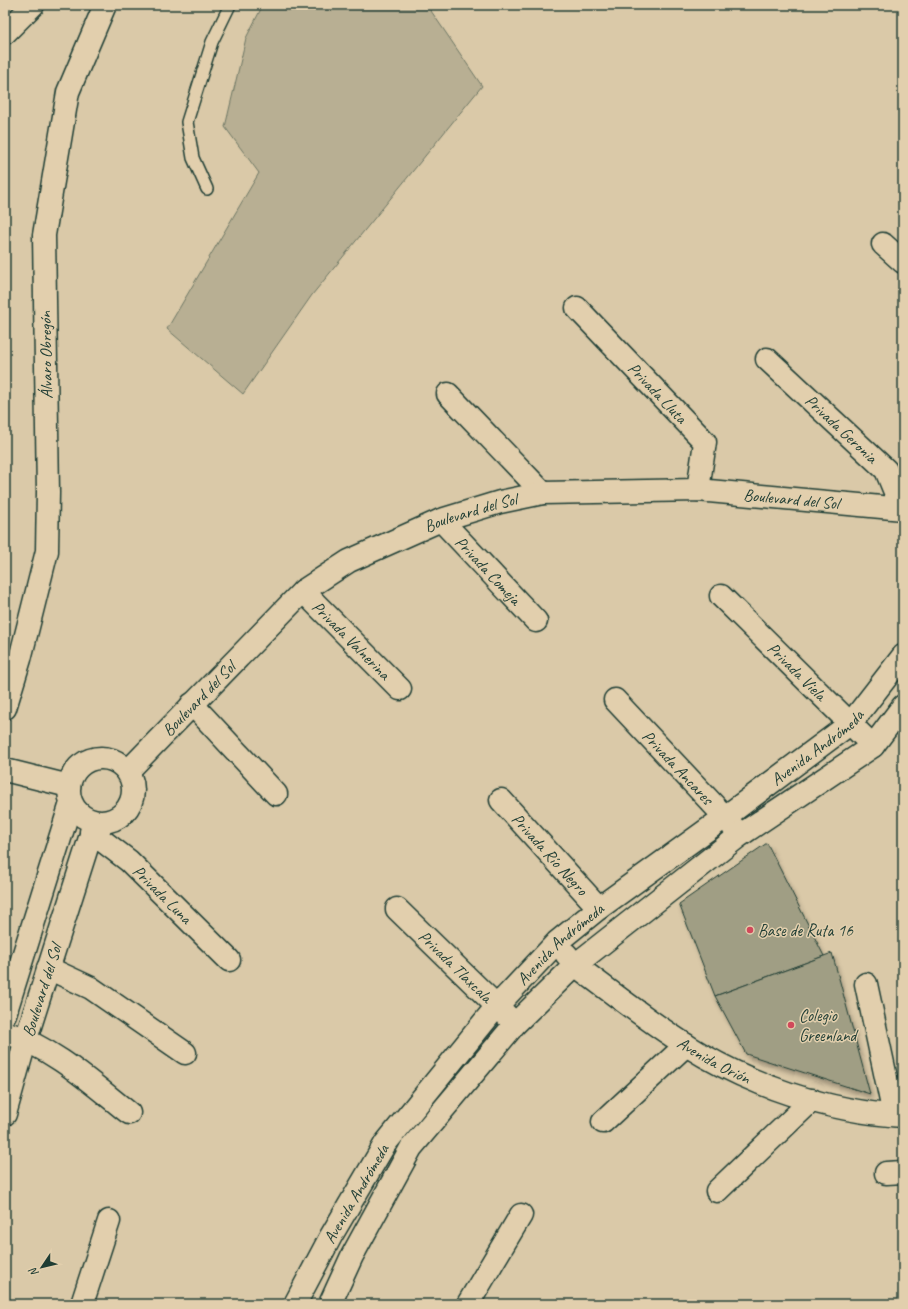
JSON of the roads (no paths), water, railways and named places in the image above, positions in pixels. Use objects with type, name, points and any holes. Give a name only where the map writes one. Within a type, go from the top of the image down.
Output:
[{"type":"street","points":[[5,33],[33,5]]},
{"type":"street","name":"Álvaro Obregón","points":[[5,708],[20,659],[47,551],[48,492],[44,235],[68,92],[105,5]]},
{"type":"street","points":[[883,244],[903,262]]},
{"type":"street","name":"Privada Lluta","points":[[577,308],[705,442],[698,490]]},
{"type":"street","name":"Privada Geronia","points":[[767,359],[886,470],[903,509]]},
{"type":"street","points":[[448,394],[543,493]]},
{"type":"street","name":"Boulevard del Sol","points":[[128,771],[303,591],[349,561],[441,520],[500,502],[543,493],[698,490],[903,509]]},
{"type":"street","name":"Privada Comeja","points":[[441,520],[536,621]]},
{"type":"street","name":"Privada Valnerina","points":[[303,591],[400,689]]},
{"type":"street","name":"Privada Viela","points":[[721,596],[873,746]]},
{"type":"street","name":"Avenida Andrómeda","points":[[295,1304],[331,1236],[385,1144],[497,1006],[557,942],[599,908],[725,817],[851,723],[903,656]]},
{"type":"street","name":"Privada Ancares","points":[[615,700],[725,817],[739,836]]},
{"type":"street","points":[[192,704],[276,794]]},
{"type":"street","name":"Avenida Andrómeda","points":[[330,1304],[352,1256],[411,1148],[515,1024],[574,965],[739,836],[873,746],[903,706]]},
{"type":"street","points":[[5,770],[70,795],[82,816],[93,827],[118,818],[130,806],[134,788],[128,771],[120,763],[110,758],[99,758],[88,760],[76,771],[70,795]]},
{"type":"street","name":"Boulevard del Sol","points":[[5,1014],[70,795]]},
{"type":"street","name":"Privada Río Negro","points":[[501,800],[599,908]]},
{"type":"street","name":"Boulevard del Sol","points":[[5,1114],[26,1039],[93,827]]},
{"type":"street","name":"Privada Luna","points":[[93,827],[229,960]]},
{"type":"street","name":"Privada Tlaxcala","points":[[397,909],[515,1024]]},
{"type":"street","name":"Avenida Orión","points":[[557,942],[574,965],[686,1045],[748,1078],[812,1100],[898,1115]]},
{"type":"street","points":[[48,968],[91,988],[185,1053]]},
{"type":"street","points":[[866,984],[898,1115]]},
{"type":"street","points":[[5,1032],[26,1039],[65,1062],[129,1113]]},
{"type":"street","points":[[603,1122],[686,1045]]},
{"type":"street","points":[[717,1192],[812,1100]]},
{"type":"street","points":[[468,1304],[520,1214]]},
{"type":"street","points":[[82,1304],[109,1221]]},
{"type":"lane","points":[[207,190],[193,158],[187,122],[212,42],[230,5]]},
{"type":"place","name":"Base de Ruta 16","points":[[750,930]]},
{"type":"place","name":"Colegio Greenland","points":[[791,1025]]}]
